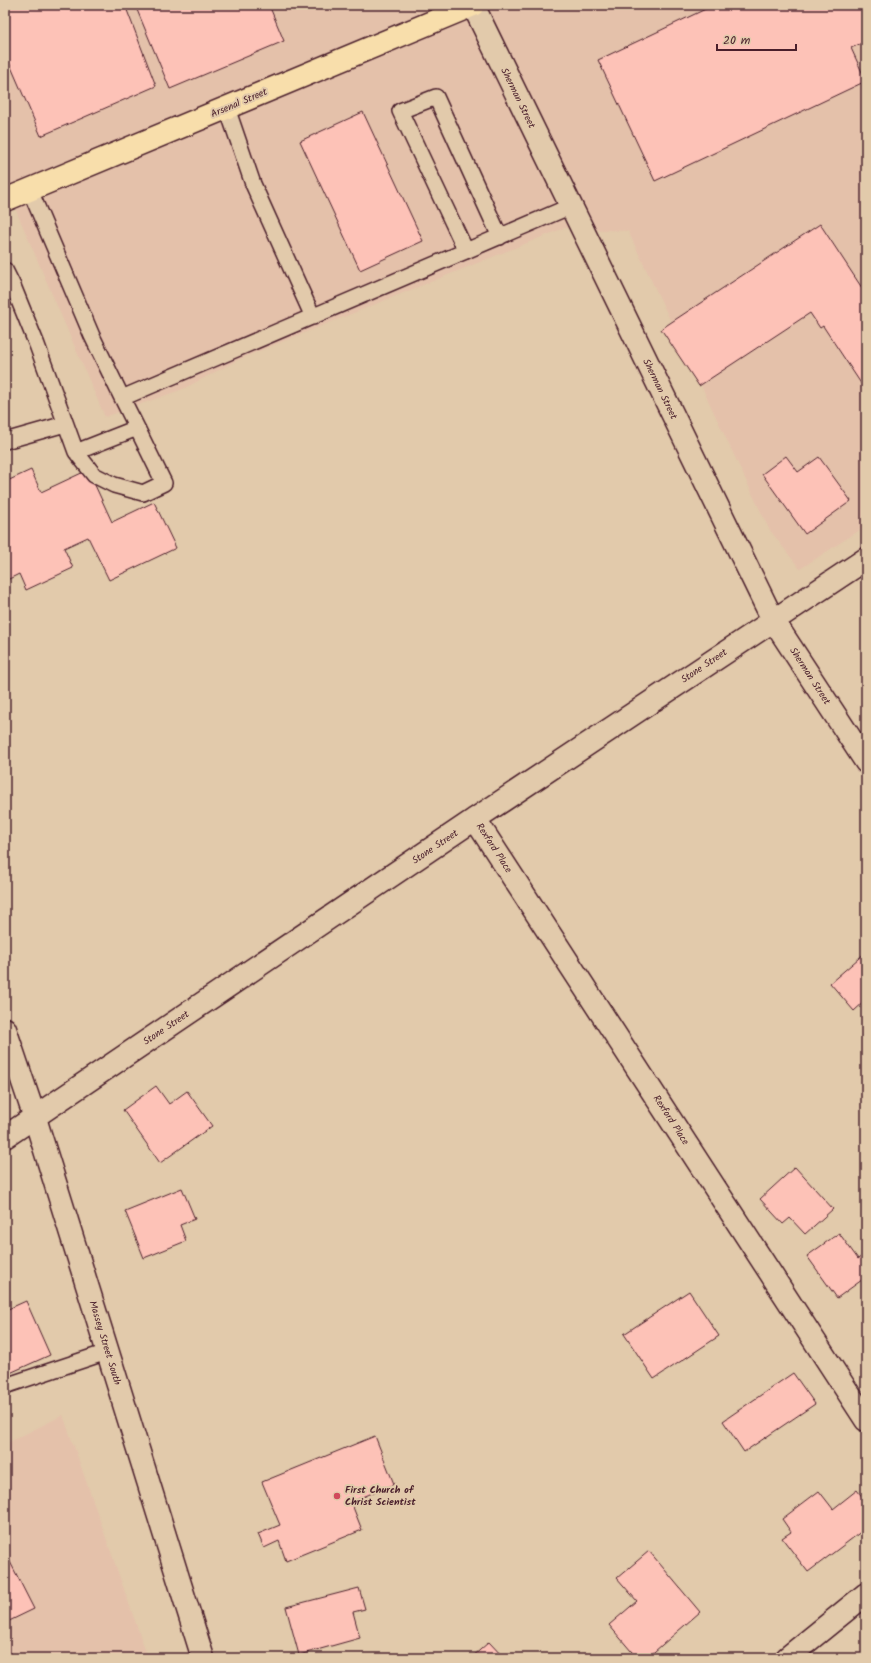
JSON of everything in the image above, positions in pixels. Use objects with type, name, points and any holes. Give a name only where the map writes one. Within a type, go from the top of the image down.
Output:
[{"type":"highway","name":"Arsenal Street","points":[[5,200],[30,188],[227,108],[473,5]]},
{"type":"street","name":"Sherman Street","points":[[473,5],[773,620],[866,762]]},
{"type":"street","name":"Stone Street","points":[[5,1137],[475,819],[866,559]]},
{"type":"street","name":"Rexford Place","points":[[475,819],[866,1420]]},
{"type":"street","name":"Massey Street South","points":[[5,1028],[203,1658]]},
{"type":"street","points":[[787,1658],[866,1594]]},
{"type":"lane","points":[[466,251],[400,111],[436,97],[500,237]]},
{"type":"lane","points":[[227,108],[253,184],[313,317]]},
{"type":"lane","points":[[5,270],[9,288],[37,345],[76,452],[94,475],[114,485],[143,493],[164,483],[92,336],[30,188]]},
{"type":"lane","points":[[122,398],[571,206]]},
{"type":"lane","points":[[5,441],[65,424]]},
{"type":"lane","points":[[76,452],[137,428]]},
{"type":"lane","points":[[5,1386],[108,1352]]},
{"type":"shaded area","points":[[5,5],[866,5],[866,526],[800,569],[769,529],[628,231],[564,228],[240,359],[183,389],[105,417],[5,185]]},
{"type":"shaded area","points":[[63,1415],[148,1658],[5,1658],[5,1444]]},
{"type":"building","points":[[5,5],[125,5],[156,86],[41,136],[5,53]]},
{"type":"building","points":[[135,5],[269,5],[284,41],[170,89]]},
{"type":"building","points":[[714,5],[866,5],[866,41],[851,48],[866,81],[655,181],[598,60]]},
{"type":"building","points":[[363,112],[423,241],[360,270],[300,141]]},
{"type":"building","points":[[820,224],[866,294],[866,391],[823,326],[820,328],[810,313],[699,386],[661,329]]},
{"type":"building","points":[[786,456],[798,472],[819,457],[851,501],[805,534],[762,474]]},
{"type":"building","points":[[31,470],[41,492],[88,470],[112,522],[154,502],[176,548],[109,580],[88,537],[64,548],[73,568],[26,590],[19,574],[5,581],[5,482]]},
{"type":"building","points":[[866,952],[866,1000],[854,1011],[830,983]]},
{"type":"building","points":[[156,1086],[169,1104],[187,1091],[212,1126],[160,1163],[123,1110]]},
{"type":"building","points":[[795,1167],[833,1209],[805,1234],[790,1218],[783,1224],[760,1199]]},
{"type":"building","points":[[182,1188],[195,1219],[180,1225],[186,1241],[144,1258],[125,1211]]},
{"type":"building","points":[[839,1233],[858,1259],[866,1253],[866,1277],[837,1298],[807,1256]]},
{"type":"building","points":[[689,1291],[719,1336],[654,1379],[624,1334]]},
{"type":"building","points":[[26,1301],[50,1355],[10,1373],[5,1363],[5,1309],[6,1310]]},
{"type":"building","points":[[793,1373],[815,1404],[744,1452],[723,1421]]},
{"type":"building","points":[[375,1436],[394,1484],[351,1502],[362,1530],[286,1561],[279,1541],[264,1548],[258,1534],[280,1525],[262,1482]]},
{"type":"building","points":[[857,1490],[866,1502],[866,1528],[808,1572],[782,1538],[791,1532],[782,1519],[819,1491],[833,1509]]},
{"type":"building","points":[[649,1551],[700,1612],[647,1658],[637,1658],[609,1625],[637,1601],[617,1578]]},
{"type":"building","points":[[5,1552],[34,1609],[5,1623]]},
{"type":"building","points":[[359,1588],[365,1609],[353,1612],[360,1638],[299,1655],[286,1607]]},
{"type":"building","points":[[489,1642],[504,1658],[471,1658]]},
{"type":"place","name":"First Church of Christ Scientist","points":[[337,1496]]}]
